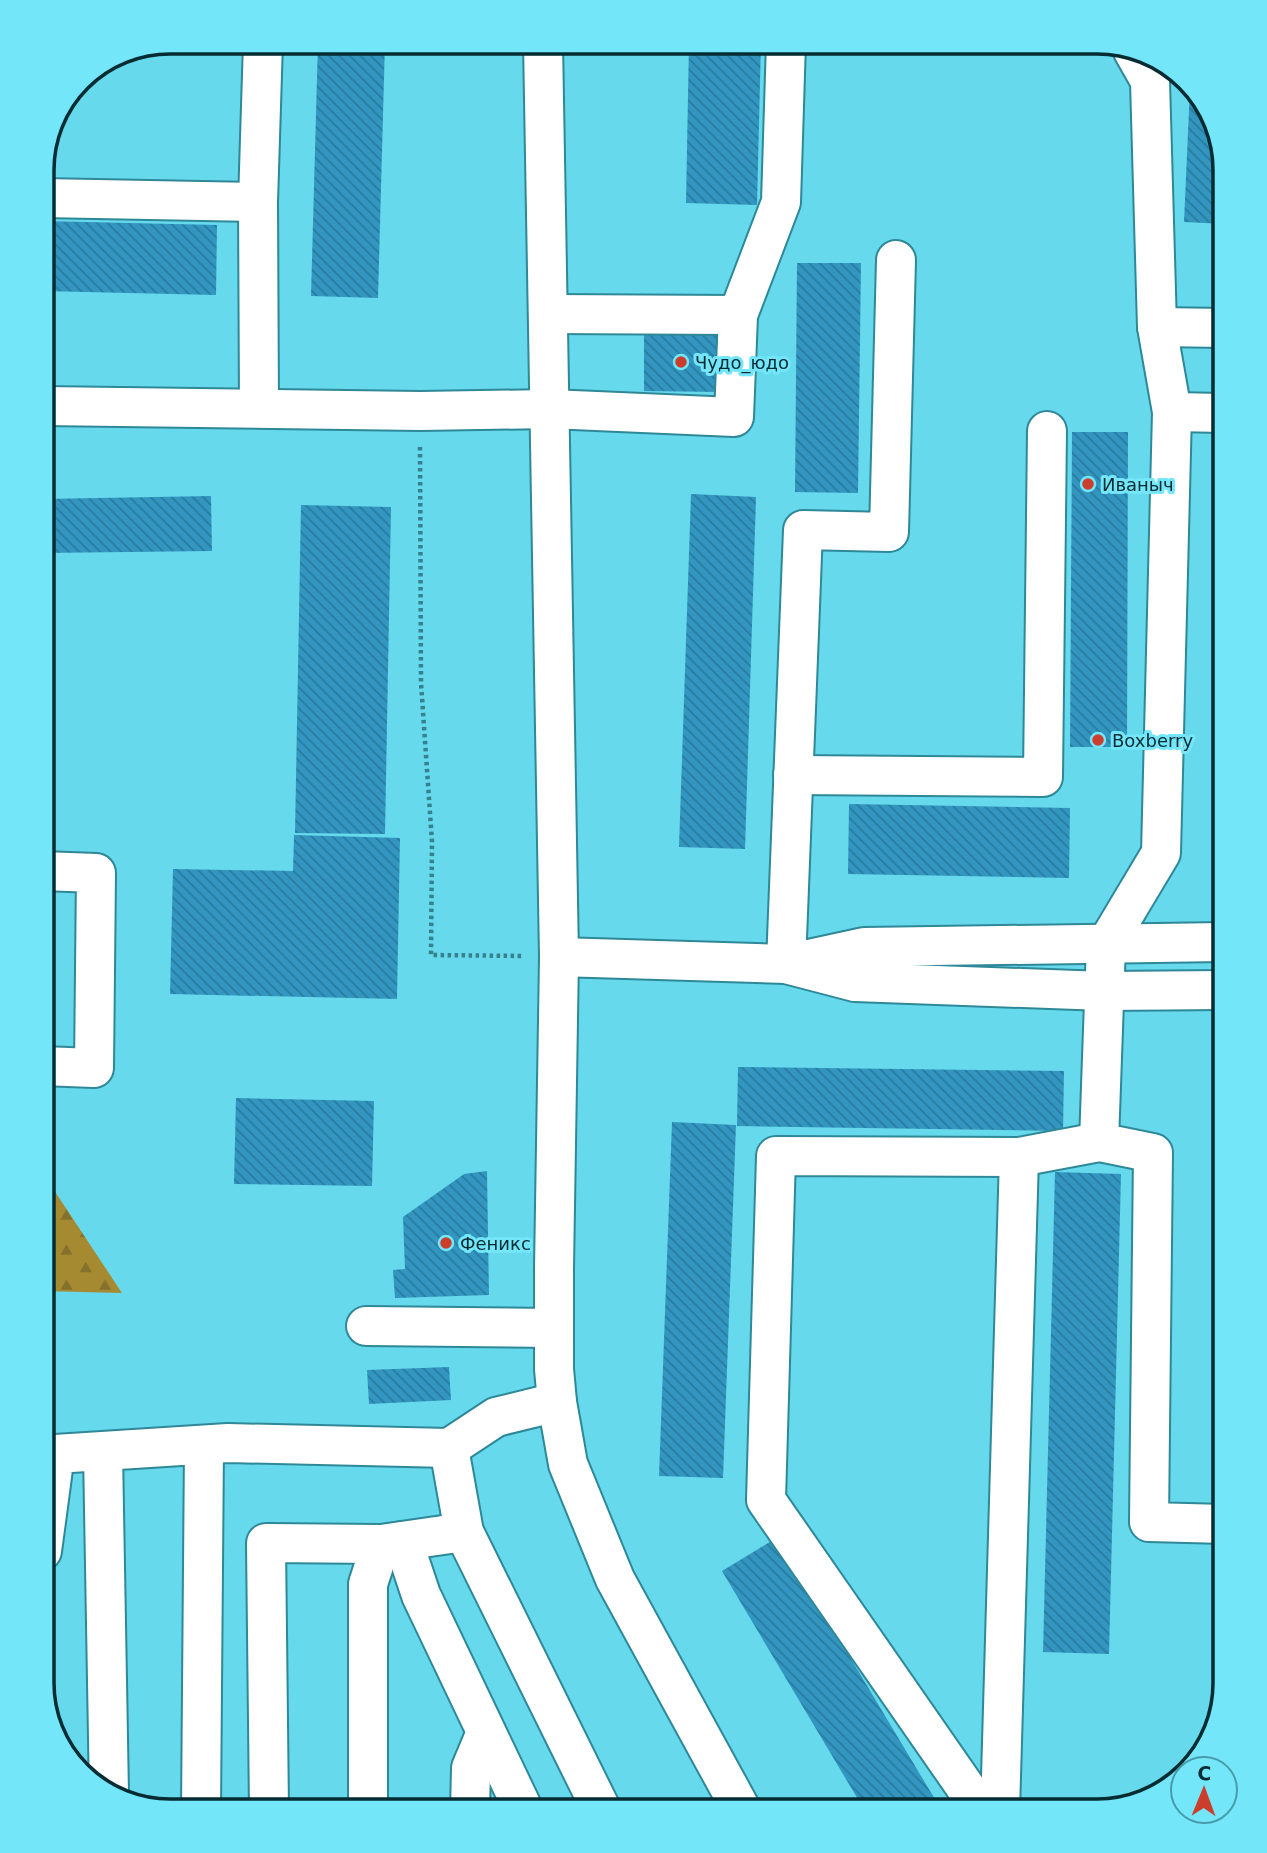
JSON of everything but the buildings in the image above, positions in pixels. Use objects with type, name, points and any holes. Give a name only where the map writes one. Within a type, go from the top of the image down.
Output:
[{"type":"street","points":[[259,408],[258,202],[263,54]]},
{"type":"street","points":[[543,54],[559,957],[554,1328],[557,1402],[568,1464],[615,1579],[735,1799]]},
{"type":"street","points":[[54,406],[420,411],[550,409],[734,417],[738,315],[781,202],[786,54]]},
{"type":"street","points":[[1099,1142],[1106,944],[1161,853],[1172,412],[1157,327],[1150,81],[1140,63]]},
{"type":"street","points":[[54,198],[258,202]]},
{"type":"street","points":[[786,964],[803,530],[889,532],[896,260]]},
{"type":"street","points":[[548,314],[738,315]]},
{"type":"street","points":[[1157,327],[1213,328]]},
{"type":"street","points":[[1172,412],[1213,413]]},
{"type":"street","points":[[793,775],[1043,777],[1047,431]]},
{"type":"street","points":[[54,871],[96,873],[94,1068],[54,1066]]},
{"type":"street","points":[[786,964],[864,947],[1213,942]]},
{"type":"street","points":[[559,957],[786,964],[855,982],[1104,991],[1213,990]]},
{"type":"street","points":[[974,1799],[766,1500],[776,1156],[1019,1157],[1099,1142],[1153,1153],[1149,1522],[1213,1524]]},
{"type":"street","points":[[1000,1799],[1019,1157]]},
{"type":"street","points":[[366,1326],[554,1328]]},
{"type":"street","points":[[54,1461],[55,1454],[228,1443],[449,1448],[495,1417],[557,1402]]},
{"type":"street","points":[[201,1799],[204,1445]]},
{"type":"street","points":[[449,1448],[464,1532],[596,1799]]},
{"type":"street","points":[[103,1452],[109,1781]]},
{"type":"street","points":[[270,1799],[266,1543],[392,1542],[464,1532]]},
{"type":"street","points":[[392,1542],[421,1595],[518,1799]]},
{"type":"street","points":[[368,1799],[368,1584],[392,1542]]},
{"type":"street","points":[[470,1799],[471,1768],[486,1732]]},
{"type":"path","points":[[420,411],[421,683],[432,842],[431,955],[559,957]]},
{"type":"green space","points":[[54,1190],[122,1293],[54,1291]]},
{"type":"place","name":"Чудо_юдо","points":[[681,362]]},
{"type":"place","name":"Иваныч","points":[[1088,484]]},
{"type":"place","name":"Boxberry","points":[[1098,740]]},
{"type":"place","name":"Феникс","points":[[446,1243]]}]
